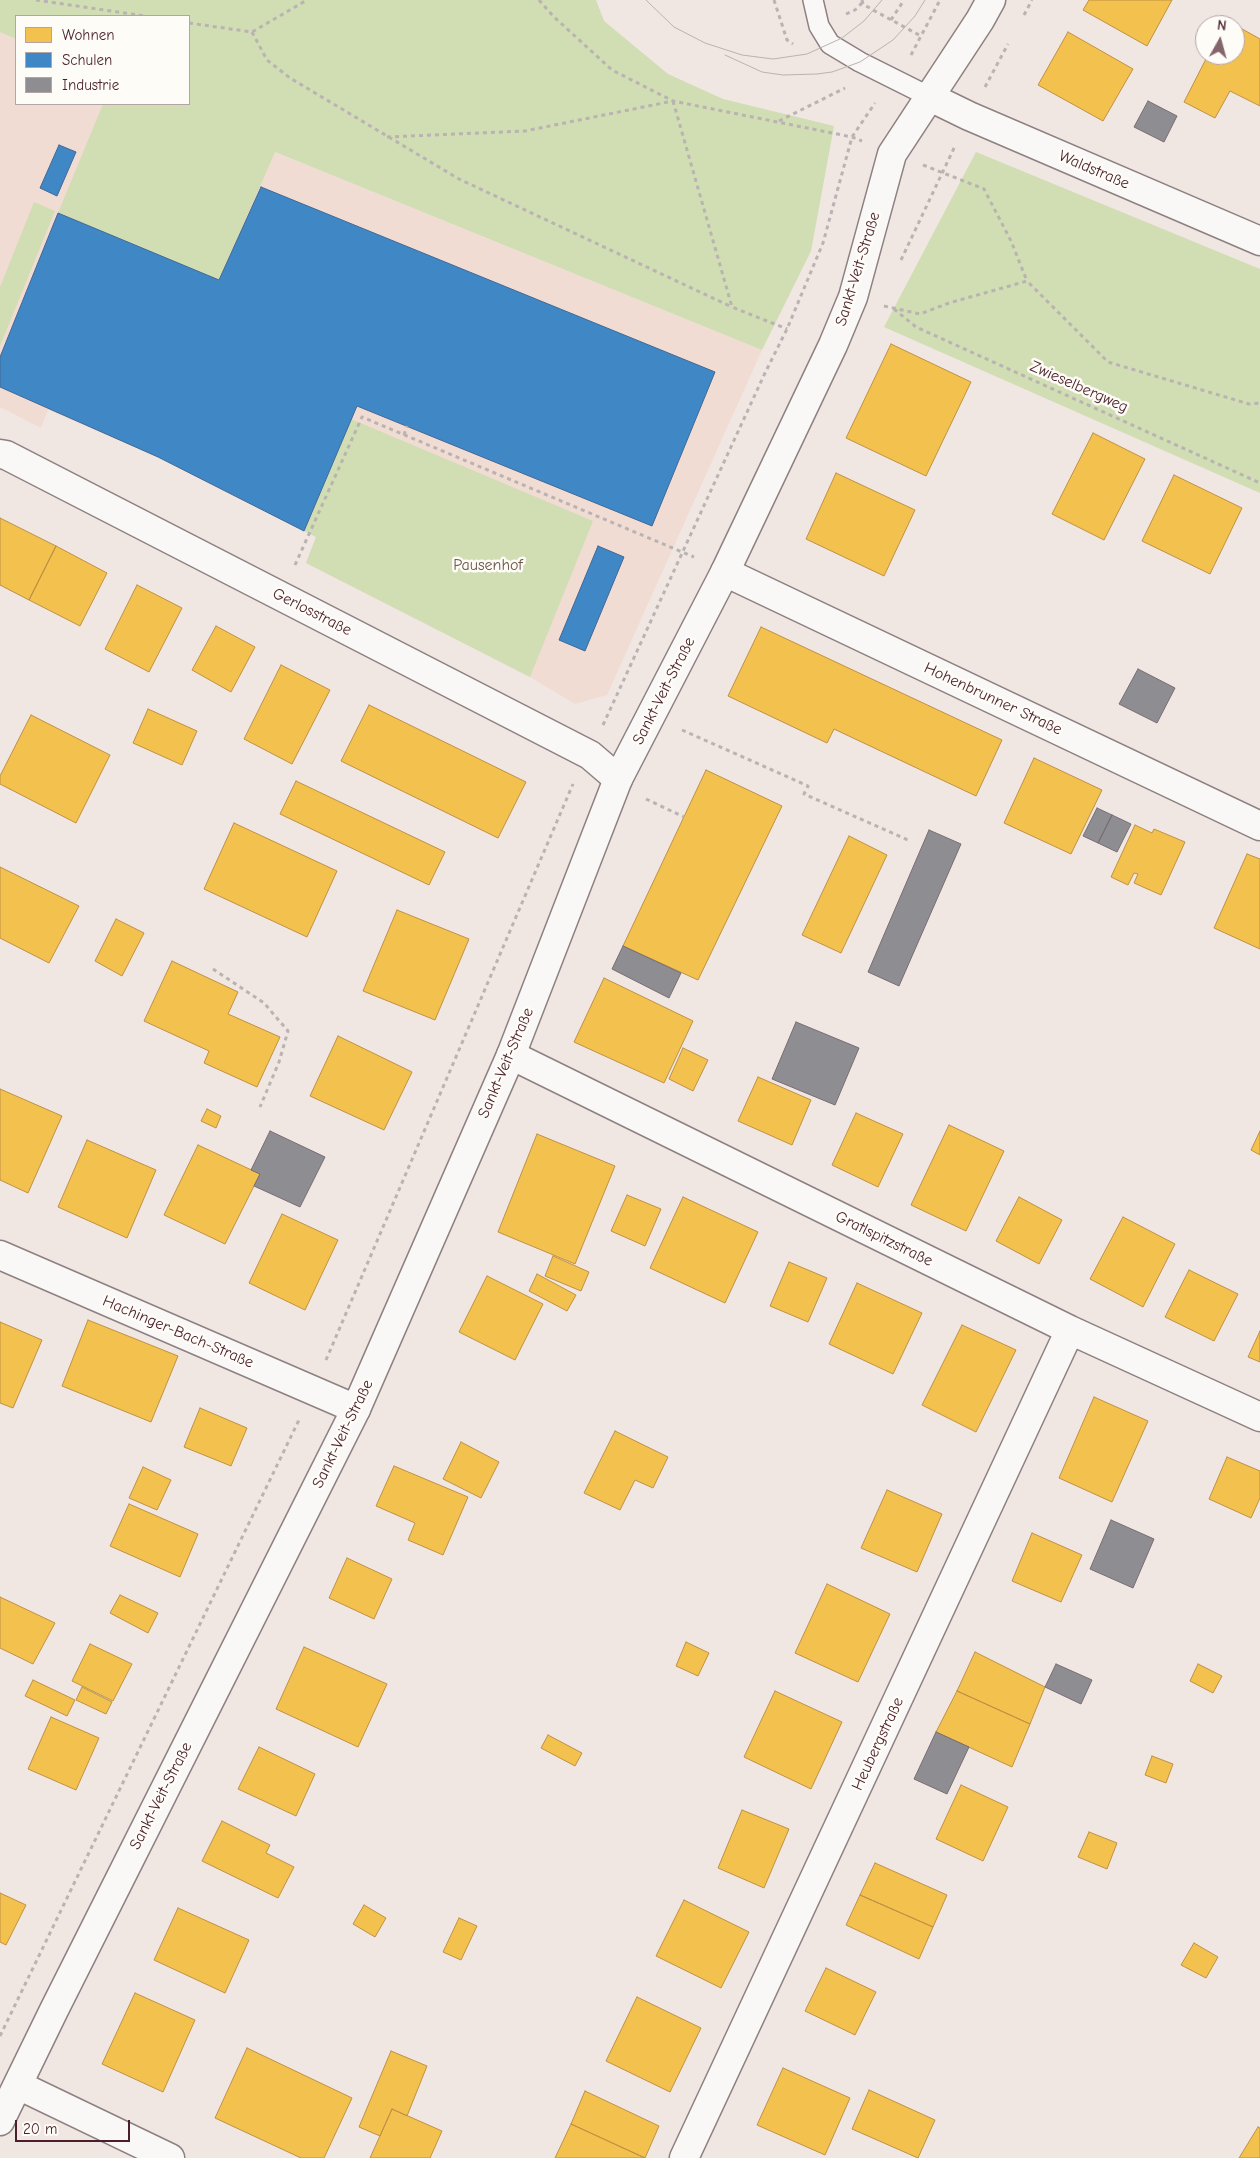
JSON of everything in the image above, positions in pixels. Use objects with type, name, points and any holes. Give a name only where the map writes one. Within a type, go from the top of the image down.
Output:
[{"type":"street","name":"Sankt-Veit-Straße","points":[[0,2121],[356,1409],[511,1055],[618,779],[725,572],[830,353],[852,297],[892,154],[980,20],[991,0]]},
{"type":"street","name":"Waldstraße","points":[[930,97],[969,116],[1260,241]]},
{"type":"street","name":"Gerlosstraße","points":[[0,454],[6,455],[590,755],[618,779]]},
{"type":"street","name":"Hohenbrunner Straße","points":[[725,572],[1260,826]]},
{"type":"street","name":"Gratlspitzstraße","points":[[511,1055],[1070,1330],[1260,1417]]},
{"type":"street","name":"Hachinger-Bach-Straße","points":[[0,1255],[314,1389],[356,1409]]},
{"type":"street","name":"Heubergstraße","points":[[684,2158],[1070,1330]]},
{"type":"street","points":[[18,2085],[170,2158]]},
{"type":"lane","points":[[813,0],[819,26],[830,44],[930,97]]},
{"type":"path","points":[[36,0],[138,15]]},
{"type":"path","points":[[190,23],[252,32],[307,0]]},
{"type":"path","points":[[539,0],[553,16],[612,70],[673,100],[852,137]]},
{"type":"path","points":[[891,20],[904,0]]},
{"type":"path","points":[[897,81],[940,0]]},
{"type":"path","points":[[1020,21],[1032,0]]},
{"type":"path","points":[[863,1],[891,20],[921,36]]},
{"type":"path","points":[[252,32],[267,60],[290,78],[459,180],[732,307],[787,329]]},
{"type":"path","points":[[969,116],[1012,36]]},
{"type":"path","points":[[779,122],[850,85]]},
{"type":"path","points":[[387,137],[525,131],[673,100]]},
{"type":"path","points":[[673,100],[732,307]]},
{"type":"path","points":[[942,173],[984,189],[1011,242],[1027,281],[1108,362],[1248,404],[1260,403]]},
{"type":"path","points":[[852,297],[879,306],[920,314],[949,303],[1027,281]]},
{"type":"path","name":"Zwieselbergweg","points":[[891,307],[916,327],[1260,482]]},
{"type":"path","points":[[310,533],[362,416],[683,552]]},
{"type":"path","points":[[404,434],[407,426]]},
{"type":"path","points":[[679,729],[808,786],[804,794],[908,840]]},
{"type":"path","points":[[646,799],[684,817]]},
{"type":"path","points":[[213,970],[264,1003],[288,1031],[279,1062],[260,1107]]},
{"type":"path","points":[[0,2036],[314,1389]]},
{"type":"shaded area","points":[[0,32],[15,39],[15,105],[169,105],[274,152],[762,350],[607,695],[575,704],[530,677],[306,563],[316,537],[158,457],[48,410],[41,428],[0,407]]},
{"type":"green space","points":[[0,0],[596,0],[604,21],[668,74],[723,99],[834,126],[811,251],[762,350],[275,152],[219,280],[58,213],[103,105],[190,105],[190,15],[15,15],[15,39],[0,32]]},
{"type":"green space","points":[[976,152],[1260,269],[1260,493],[884,327]]},
{"type":"green space","points":[[34,202],[55,211],[0,346],[0,287]]},
{"type":"green space","name":"Pausenhof","points":[[351,419],[593,521],[530,677],[306,563],[316,537],[304,531]]},
{"type":"building: Wohnen","points":[[1089,0],[1172,0],[1147,46],[1083,10]]},
{"type":"building: Wohnen","points":[[1245,31],[1260,39],[1260,106],[1230,91],[1215,118],[1184,102],[1203,65],[1245,65]]},
{"type":"building: Wohnen","points":[[1068,32],[1133,69],[1103,121],[1038,85]]},
{"type":"building: Wohnen","points":[[891,344],[971,382],[926,476],[846,438]]},
{"type":"building: Wohnen","points":[[1093,433],[1145,459],[1104,540],[1052,514]]},
{"type":"building: Wohnen","points":[[836,473],[915,510],[884,576],[806,539]]},
{"type":"building: Wohnen","points":[[1174,475],[1242,508],[1210,574],[1142,541]]},
{"type":"building: Wohnen","points":[[0,518],[56,546],[29,600],[0,585]]},
{"type":"building: Wohnen","points":[[56,546],[107,573],[80,626],[29,600]]},
{"type":"building: Wohnen","points":[[137,585],[182,608],[149,672],[105,649]]},
{"type":"building: Wohnen","points":[[216,626],[255,647],[231,692],[192,670]]},
{"type":"building: Wohnen","points":[[761,627],[1002,740],[976,796],[834,729],[827,743],[728,696]]},
{"type":"building: Wohnen","points":[[281,665],[330,690],[292,764],[244,739]]},
{"type":"building: Wohnen","points":[[369,705],[526,782],[498,838],[341,761]]},
{"type":"building: Wohnen","points":[[148,709],[197,731],[182,765],[133,743]]},
{"type":"building: Wohnen","points":[[31,715],[110,755],[76,823],[0,784],[0,776]]},
{"type":"building: Wohnen","points":[[1034,758],[1102,790],[1071,854],[1004,823]]},
{"type":"building: Wohnen","points":[[706,770],[782,806],[698,980],[623,946]]},
{"type":"building: Wohnen","points":[[296,781],[445,852],[429,885],[280,814]]},
{"type":"building: Wohnen","points":[[234,823],[337,871],[307,937],[204,889]]},
{"type":"building: Wohnen","points":[[1135,825],[1152,833],[1154,829],[1185,842],[1161,895],[1134,883],[1138,874],[1134,873],[1128,885],[1111,877]]},
{"type":"building: Wohnen","points":[[849,836],[887,855],[841,953],[802,935]]},
{"type":"building: Wohnen","points":[[1247,854],[1260,859],[1260,949],[1214,928]]},
{"type":"building: Wohnen","points":[[0,867],[79,906],[49,963],[0,938]]},
{"type":"building: Wohnen","points":[[397,910],[469,939],[435,1020],[363,991]]},
{"type":"building: Wohnen","points":[[116,919],[144,933],[122,976],[95,961]]},
{"type":"building: Wohnen","points":[[172,961],[238,992],[228,1014],[280,1037],[257,1087],[204,1063],[209,1051],[144,1021]]},
{"type":"building: Wohnen","points":[[604,978],[693,1021],[664,1083],[574,1042]]},
{"type":"building: Wohnen","points":[[338,1036],[412,1072],[384,1130],[310,1096]]},
{"type":"building: Wohnen","points":[[683,1048],[708,1060],[693,1091],[669,1079]]},
{"type":"building: Wohnen","points":[[758,1077],[811,1100],[792,1145],[738,1121]]},
{"type":"building: Wohnen","points":[[0,1089],[62,1116],[28,1193],[0,1180]]},
{"type":"building: Wohnen","points":[[207,1109],[221,1116],[216,1128],[201,1121]]},
{"type":"building: Wohnen","points":[[856,1113],[903,1134],[878,1187],[832,1165]]},
{"type":"building: Wohnen","points":[[949,1125],[1004,1151],[966,1231],[911,1205]]},
{"type":"building: Wohnen","points":[[1260,1131],[1260,1155],[1251,1150]]},
{"type":"building: Wohnen","points":[[537,1134],[615,1166],[575,1264],[498,1232]]},
{"type":"building: Wohnen","points":[[87,1140],[156,1170],[127,1238],[58,1207]]},
{"type":"building: Wohnen","points":[[198,1145],[260,1174],[225,1244],[164,1215]]},
{"type":"building: Wohnen","points":[[627,1195],[661,1209],[645,1246],[611,1231]]},
{"type":"building: Wohnen","points":[[683,1197],[758,1232],[725,1303],[650,1268]]},
{"type":"building: Wohnen","points":[[1019,1197],[1062,1220],[1039,1264],[996,1241]]},
{"type":"building: Wohnen","points":[[282,1214],[338,1240],[305,1310],[249,1283]]},
{"type":"building: Wohnen","points":[[1123,1217],[1175,1244],[1143,1307],[1090,1279]]},
{"type":"building: Wohnen","points":[[553,1256],[589,1272],[581,1291],[545,1276]]},
{"type":"building: Wohnen","points":[[789,1262],[827,1278],[808,1322],[770,1306]]},
{"type":"building: Wohnen","points":[[1189,1270],[1238,1294],[1214,1341],[1165,1317]]},
{"type":"building: Wohnen","points":[[537,1274],[576,1295],[567,1311],[529,1291]]},
{"type":"building: Wohnen","points":[[487,1276],[543,1304],[515,1360],[459,1332]]},
{"type":"building: Wohnen","points":[[857,1283],[922,1313],[893,1374],[829,1344]]},
{"type":"building: Wohnen","points":[[88,1320],[178,1356],[151,1422],[62,1386]]},
{"type":"building: Wohnen","points":[[0,1322],[42,1340],[13,1408],[0,1403]]},
{"type":"building: Wohnen","points":[[962,1325],[1016,1350],[976,1432],[922,1405]]},
{"type":"building: Wohnen","points":[[1260,1331],[1260,1362],[1248,1357]]},
{"type":"building: Wohnen","points":[[1094,1397],[1148,1421],[1112,1502],[1059,1478]]},
{"type":"building: Wohnen","points":[[200,1408],[247,1428],[231,1466],[184,1447]]},
{"type":"building: Wohnen","points":[[615,1431],[668,1457],[653,1488],[635,1480],[620,1510],[584,1493]]},
{"type":"building: Wohnen","points":[[461,1442],[499,1462],[481,1498],[443,1479]]},
{"type":"building: Wohnen","points":[[1227,1457],[1260,1471],[1260,1498],[1251,1518],[1209,1499]]},
{"type":"building: Wohnen","points":[[394,1466],[468,1497],[443,1555],[408,1540],[415,1523],[376,1506]]},
{"type":"building: Wohnen","points":[[143,1467],[171,1480],[157,1510],[129,1498]]},
{"type":"building: Wohnen","points":[[887,1490],[942,1514],[917,1572],[861,1548]]},
{"type":"building: Wohnen","points":[[129,1504],[198,1534],[180,1577],[110,1546]]},
{"type":"building: Wohnen","points":[[1032,1533],[1082,1555],[1061,1602],[1012,1581]]},
{"type":"building: Wohnen","points":[[347,1558],[392,1579],[374,1619],[329,1598]]},
{"type":"building: Wohnen","points":[[827,1584],[890,1614],[858,1682],[795,1653]]},
{"type":"building: Wohnen","points":[[120,1595],[158,1613],[148,1633],[110,1613]]},
{"type":"building: Wohnen","points":[[0,1597],[55,1623],[33,1664],[0,1648]]},
{"type":"building: Wohnen","points":[[686,1642],[709,1653],[698,1676],[676,1666]]},
{"type":"building: Wohnen","points":[[90,1644],[132,1664],[113,1701],[72,1681]]},
{"type":"building: Wohnen","points":[[304,1647],[387,1684],[358,1747],[276,1709]]},
{"type":"building: Wohnen","points":[[975,1652],[1045,1687],[1030,1724],[957,1691]]},
{"type":"building: Wohnen","points":[[1198,1664],[1222,1676],[1213,1693],[1190,1681]]},
{"type":"building: Wohnen","points":[[33,1680],[75,1700],[67,1716],[25,1696]]},
{"type":"building: Wohnen","points":[[82,1687],[112,1702],[106,1714],[76,1700]]},
{"type":"building: Wohnen","points":[[775,1691],[842,1722],[811,1789],[744,1757]]},
{"type":"building: Wohnen","points":[[957,1691],[1030,1724],[1012,1767],[936,1732]]},
{"type":"building: Wohnen","points":[[51,1717],[99,1738],[76,1790],[28,1769]]},
{"type":"building: Wohnen","points":[[548,1735],[582,1753],[575,1766],[541,1748]]},
{"type":"building: Wohnen","points":[[259,1747],[315,1774],[296,1816],[238,1789]]},
{"type":"building: Wohnen","points":[[1152,1756],[1173,1764],[1166,1783],[1145,1775]]},
{"type":"building: Wohnen","points":[[961,1785],[1008,1807],[983,1861],[936,1839]]},
{"type":"building: Wohnen","points":[[742,1810],[789,1829],[764,1888],[718,1868]]},
{"type":"building: Wohnen","points":[[222,1821],[270,1845],[266,1853],[294,1867],[278,1898],[202,1861]]},
{"type":"building: Wohnen","points":[[1089,1832],[1117,1843],[1107,1869],[1078,1857]]},
{"type":"building: Wohnen","points":[[875,1863],[947,1895],[933,1927],[860,1895]]},
{"type":"building: Wohnen","points":[[0,1893],[26,1905],[6,1945],[0,1942]]},
{"type":"building: Wohnen","points":[[860,1895],[933,1927],[919,1959],[846,1925]]},
{"type":"building: Wohnen","points":[[684,1900],[749,1932],[721,1988],[656,1956]]},
{"type":"building: Wohnen","points":[[364,1905],[386,1918],[375,1937],[353,1924]]},
{"type":"building: Wohnen","points":[[178,1908],[249,1940],[225,1993],[154,1960]]},
{"type":"building: Wohnen","points":[[459,1918],[477,1926],[461,1960],[443,1952]]},
{"type":"building: Wohnen","points":[[1194,1943],[1218,1957],[1206,1978],[1181,1965]]},
{"type":"building: Wohnen","points":[[826,1968],[876,1992],[855,2035],[805,2011]]},
{"type":"building: Wohnen","points":[[135,1993],[195,2020],[163,2092],[102,2064]]},
{"type":"building: Wohnen","points":[[637,1997],[701,2028],[670,2092],[606,2061]]},
{"type":"building: Wohnen","points":[[247,2048],[352,2098],[324,2158],[301,2158],[215,2118]]},
{"type":"building: Wohnen","points":[[391,2051],[427,2066],[407,2116],[392,2109],[380,2136],[359,2127]]},
{"type":"building: Wohnen","points":[[783,2068],[850,2098],[825,2155],[757,2125]]},
{"type":"building: Wohnen","points":[[869,2090],[935,2120],[918,2158],[852,2129]]},
{"type":"building: Wohnen","points":[[585,2091],[659,2126],[645,2158],[571,2124]]},
{"type":"building: Wohnen","points":[[392,2109],[442,2131],[430,2158],[370,2158]]},
{"type":"building: Wohnen","points":[[571,2124],[645,2158],[555,2158]]},
{"type":"building: Wohnen","points":[[1258,2127],[1260,2128],[1260,2158],[1239,2158]]},
{"type":"building: Schulen","points":[[59,145],[76,152],[57,196],[40,188]]},
{"type":"building: Schulen","points":[[261,187],[715,372],[652,526],[357,406],[304,531],[158,457],[0,387],[0,357],[58,213],[219,280]]},
{"type":"building: Schulen","points":[[598,546],[624,557],[585,651],[559,640]]},
{"type":"building: Industrie","points":[[1148,101],[1177,116],[1164,142],[1134,127]]},
{"type":"building: Industrie","points":[[1138,669],[1175,688],[1157,723],[1119,704]]},
{"type":"building: Industrie","points":[[1097,808],[1112,815],[1098,843],[1083,836]]},
{"type":"building: Industrie","points":[[1112,815],[1131,824],[1117,852],[1098,843]]},
{"type":"building: Industrie","points":[[929,830],[961,844],[899,986],[868,972]]},
{"type":"building: Industrie","points":[[623,946],[681,973],[669,998],[612,969]]},
{"type":"building: Industrie","points":[[796,1022],[859,1048],[835,1105],[772,1079]]},
{"type":"building: Industrie","points":[[270,1131],[325,1157],[300,1207],[254,1186],[260,1174],[251,1170]]},
{"type":"building: Industrie","points":[[1111,1520],[1154,1539],[1133,1588],[1090,1569]]},
{"type":"building: Industrie","points":[[1056,1664],[1092,1680],[1081,1704],[1045,1687]]},
{"type":"building: Industrie","points":[[936,1732],[969,1747],[947,1794],[914,1779]]},
{"type":"tram line","points":[[646,0],[674,27],[705,43],[742,55],[773,59],[807,54],[842,38],[864,21],[882,0]]},
{"type":"tram line","points":[[725,55],[762,72],[783,75],[832,72],[860,62],[893,40],[915,16],[925,0]]}]
